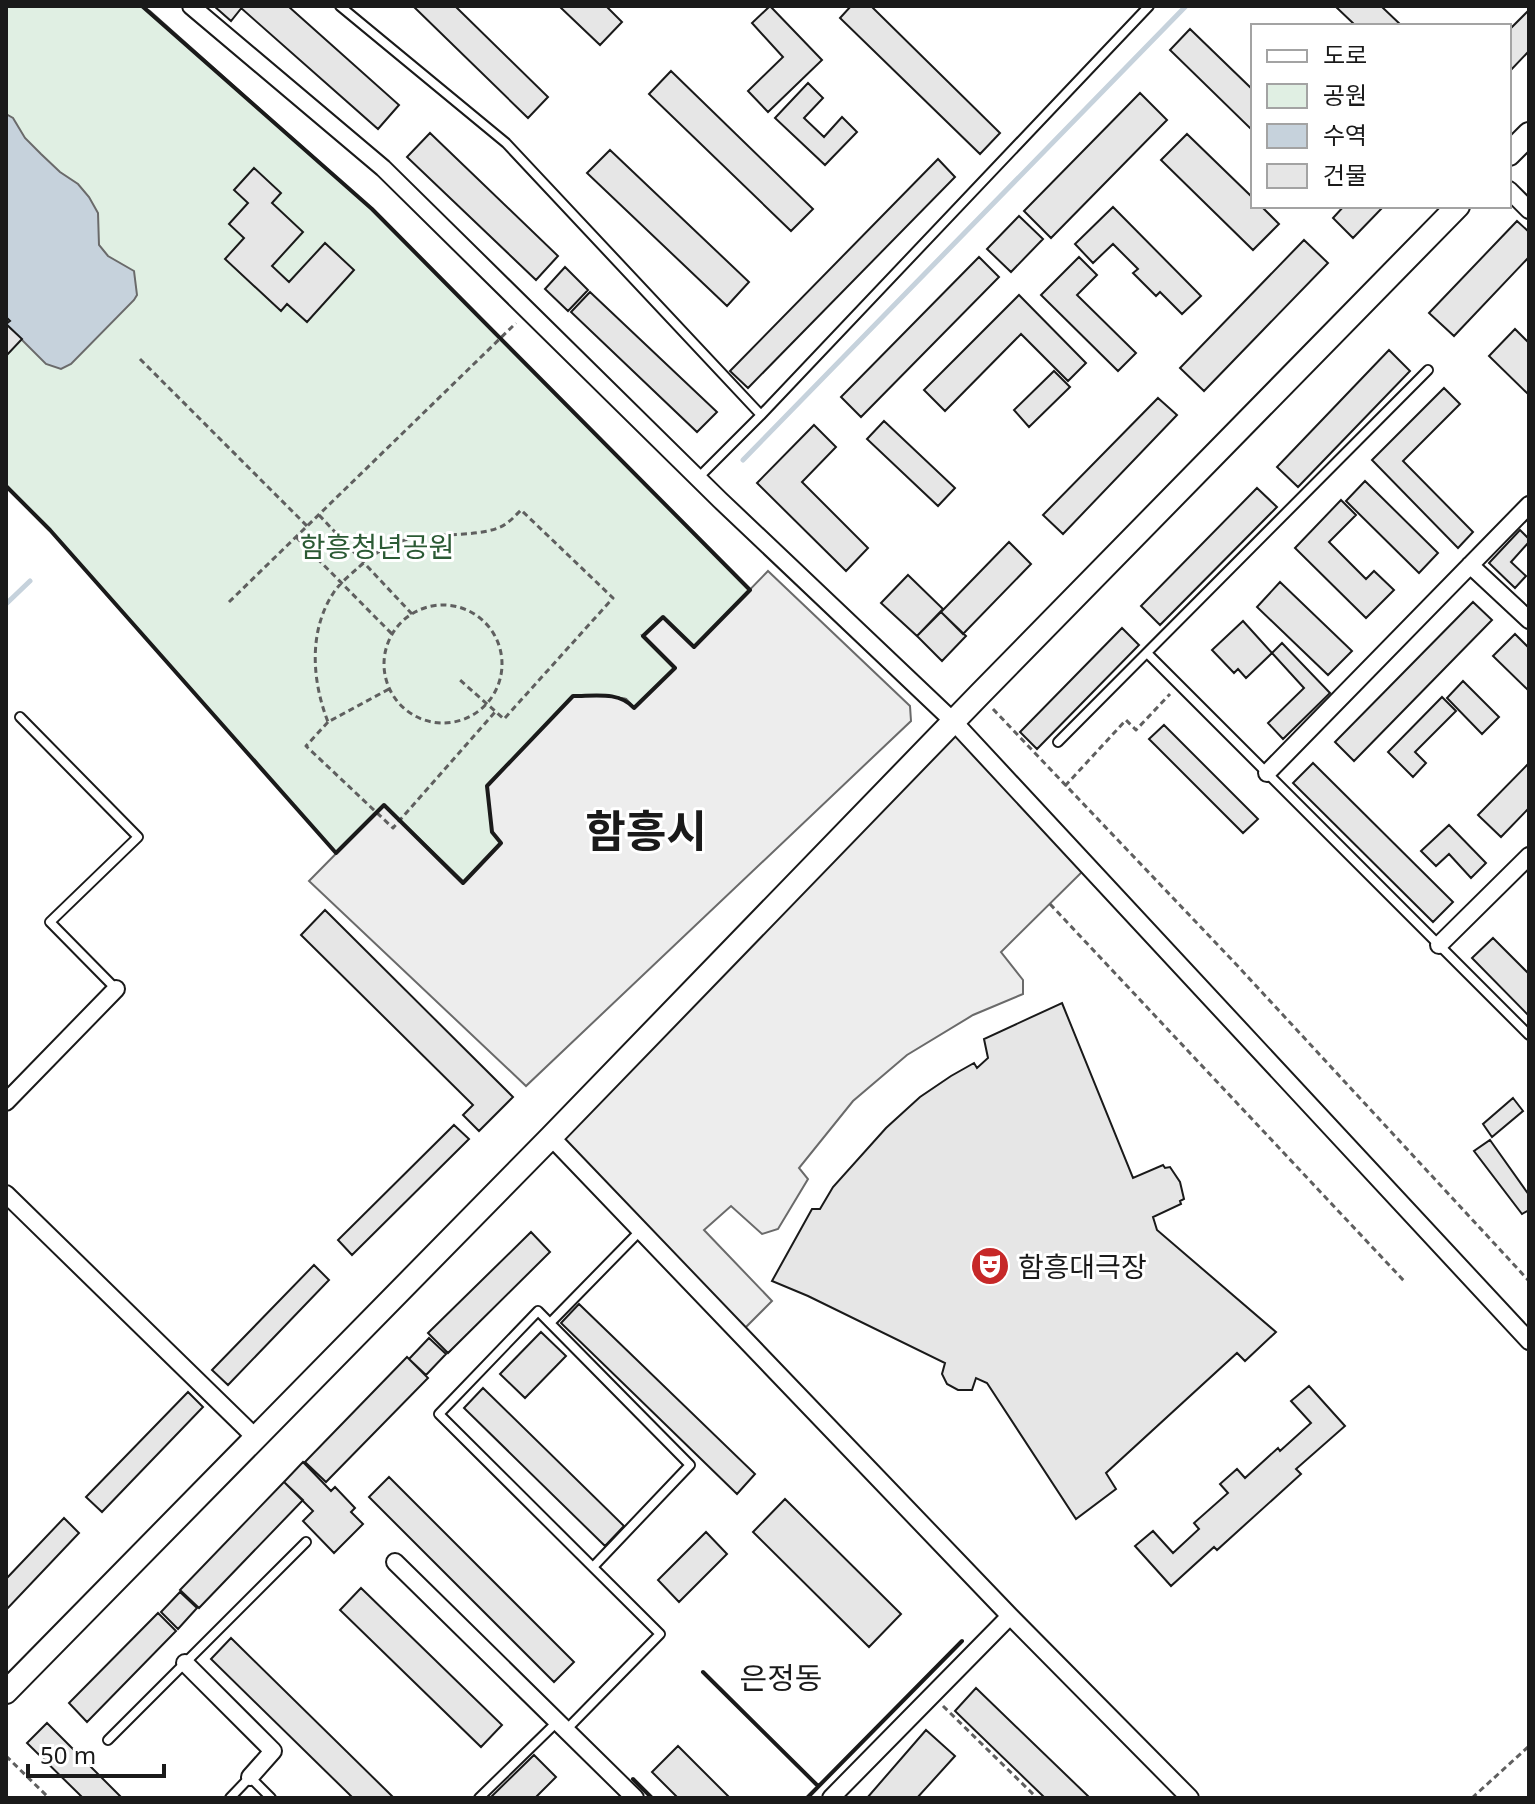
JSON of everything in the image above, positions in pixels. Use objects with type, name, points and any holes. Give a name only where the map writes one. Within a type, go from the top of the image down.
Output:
[{"type":"street","points":[[191,6],[383,168],[698,478],[954,722],[1529,1341]]},
{"type":"street","points":[[1511,152],[1529,134]]},
{"type":"street","points":[[1511,192],[1529,210]]},
{"type":"street","points":[[6,1692],[1456,208]]},
{"type":"street","points":[[1267,773],[1529,505]]},
{"type":"street","points":[[1470,565],[1529,620]]},
{"type":"street","points":[[1439,945],[1529,856]]},
{"type":"street","points":[[6,1102],[116,989]]},
{"type":"street","points":[[551,1137],[1010,1616],[1190,1798]]},
{"type":"street","points":[[6,1194],[256,1438]]},
{"type":"street","points":[[395,1562],[635,1798]]},
{"type":"street","points":[[831,1798],[1010,1616]]},
{"type":"street","points":[[185,1663],[273,1751],[250,1777]]},
{"type":"lane","points":[[340,6],[506,143],[761,415]]},
{"type":"lane","points":[[698,478],[1149,6]]},
{"type":"lane","points":[[1058,742],[1428,370]]},
{"type":"lane","points":[[1147,653],[1529,1035]]},
{"type":"lane","points":[[20,717],[138,837],[50,922],[116,989]]},
{"type":"lane","points":[[550,1323],[640,1231]]},
{"type":"lane","points":[[479,1798],[660,1634],[439,1414],[538,1311],[690,1465],[593,1567]]},
{"type":"lane","points":[[108,1740],[306,1542]]},
{"type":"lane","points":[[230,1798],[250,1777],[271,1798]]},
{"type":"path","points":[[229,602],[529,310]]},
{"type":"path","points":[[140,359],[307,526]]},
{"type":"path","points":[[328,722],[318,688],[315,652],[322,617],[334,591],[364,563],[392,545],[410,539],[499,528],[521,510],[613,598],[504,719],[460,680]]},
{"type":"path","points":[[319,515],[412,614]]},
{"type":"path","points":[[296,537],[392,634]]},
{"type":"path","points":[[431,606],[456,606],[478,616],[487,625],[499,646],[502,671],[499,683],[477,712],[455,722],[430,722],[408,712],[389,689],[384,657],[392,634],[412,614],[431,606]]},
{"type":"path","points":[[1065,786],[1126,720],[1136,730],[1178,684]]},
{"type":"path","points":[[389,689],[328,722],[306,746],[393,828],[495,712]]},
{"type":"path","points":[[980,694],[1234,962],[1529,1281]]},
{"type":"path","points":[[1050,904],[1405,1282]]},
{"type":"path","points":[[932,1695],[1037,1798]]},
{"type":"path","points":[[1472,1798],[1529,1746]]},
{"type":"path","points":[[6,1756],[49,1798]]},
{"type":"green space","name":"함흥청년공원","points":[[6,6],[142,6],[150,11],[372,209],[750,590],[694,647],[643,636],[675,668],[634,708],[626,699],[608,696],[487,786],[492,832],[501,843],[463,883],[384,805],[336,853],[50,530],[6,486]]},
{"type":"shaded area","points":[[768,571],[910,706],[911,721],[526,1086],[309,881],[384,805],[464,882],[501,843],[492,832],[487,786],[573,696],[626,699],[635,708],[674,668],[643,636],[663,617],[694,647]]},
{"type":"shaded area","points":[[954,722],[1088,866],[1001,952],[1023,980],[1023,994],[973,1015],[907,1055],[853,1101],[799,1168],[808,1179],[778,1229],[762,1234],[731,1206],[704,1230],[772,1301],[739,1334],[551,1137]]},
{"type":"water","points":[[6,114],[13,118],[25,138],[41,154],[89,197],[98,213],[99,245],[108,256],[134,271],[137,295],[134,300],[71,364],[61,369],[46,364],[6,324],[9,321],[6,317]]},
{"type":"building","points":[[214,6],[243,6],[231,21]]},
{"type":"building","points":[[288,6],[399,105],[378,129],[241,8]]},
{"type":"building","points":[[413,6],[455,6],[548,97],[528,118]]},
{"type":"building","points":[[559,6],[606,6],[622,22],[600,45]]},
{"type":"building","points":[[770,6],[822,60],[768,112],[748,91],[783,57],[752,23]]},
{"type":"building","points":[[851,6],[871,6],[1000,133],[980,154],[840,18]]},
{"type":"building","points":[[1335,6],[1381,6],[1400,24],[1354,24]]},
{"type":"building","points":[[1529,10],[1529,51],[1511,70],[1511,28]]},
{"type":"building","points":[[1190,29],[1251,88],[1251,129],[1170,50]]},
{"type":"building","points":[[671,71],[813,209],[791,231],[649,94]]},
{"type":"building","points":[[808,83],[823,98],[804,118],[824,137],[842,117],[857,132],[825,165],[775,118]]},
{"type":"building","points":[[1140,93],[1167,120],[1051,238],[1024,211]]},
{"type":"building","points":[[430,133],[558,256],[536,280],[407,157]]},
{"type":"building","points":[[1187,134],[1251,196],[1251,208],[1263,208],[1279,224],[1253,250],[1161,160]]},
{"type":"building","points":[[610,150],[749,282],[727,306],[587,173]]},
{"type":"building","points":[[938,159],[955,177],[748,388],[730,371]]},
{"type":"building","points":[[254,168],[281,193],[272,203],[303,232],[272,266],[289,282],[325,243],[354,270],[307,322],[287,304],[281,311],[225,259],[244,238],[229,224],[248,203],[234,190]]},
{"type":"building","points":[[1113,207],[1201,296],[1182,314],[1160,292],[1156,296],[1133,273],[1138,269],[1113,244],[1093,263],[1075,244]]},
{"type":"building","points":[[1342,208],[1382,208],[1353,238],[1333,218]]},
{"type":"building","points":[[1019,216],[1043,239],[1011,272],[987,249]]},
{"type":"building","points":[[1517,221],[1529,232],[1529,257],[1454,336],[1429,313]]},
{"type":"building","points":[[1304,240],[1328,263],[1204,391],[1180,368]]},
{"type":"building","points":[[979,257],[999,277],[861,417],[841,397]]},
{"type":"building","points":[[1079,257],[1097,275],[1077,295],[1136,353],[1118,371],[1041,295]]},
{"type":"building","points":[[565,267],[588,290],[568,311],[545,289]]},
{"type":"building","points":[[590,292],[717,412],[697,432],[571,312]]},
{"type":"building","points":[[1019,295],[1086,363],[1068,381],[1021,334],[945,411],[924,390]]},
{"type":"building","points":[[6,324],[22,339],[6,356]]},
{"type":"building","points":[[1515,329],[1529,343],[1529,395],[1489,356]]},
{"type":"building","points":[[1389,350],[1410,371],[1298,487],[1277,467]]},
{"type":"building","points":[[1054,371],[1070,387],[1029,427],[1014,410]]},
{"type":"building","points":[[1444,388],[1460,404],[1403,461],[1473,532],[1458,548],[1372,460]]},
{"type":"building","points":[[1158,398],[1177,415],[1063,534],[1043,515]]},
{"type":"building","points":[[884,421],[955,488],[938,506],[867,439]]},
{"type":"building","points":[[814,425],[836,447],[802,482],[868,548],[846,571],[757,483]]},
{"type":"building","points":[[1365,481],[1438,553],[1419,573],[1346,501]]},
{"type":"building","points":[[1257,488],[1277,507],[1160,625],[1141,606]]},
{"type":"building","points":[[1341,500],[1356,515],[1329,542],[1366,579],[1374,571],[1394,590],[1366,618],[1295,548]]},
{"type":"building","points":[[1520,530],[1529,542],[1511,562],[1526,576],[1515,588],[1489,563]]},
{"type":"building","points":[[1009,542],[1031,564],[963,634],[941,612]]},
{"type":"building","points":[[908,575],[943,609],[917,636],[881,603]]},
{"type":"building","points":[[1280,582],[1352,651],[1328,675],[1257,607]]},
{"type":"building","points":[[1473,602],[1492,620],[1354,761],[1335,742]]},
{"type":"building","points":[[941,612],[966,636],[942,661],[917,636]]},
{"type":"building","points":[[1243,621],[1272,653],[1246,678],[1238,669],[1234,673],[1212,650]]},
{"type":"building","points":[[1122,628],[1139,645],[1037,749],[1020,732]]},
{"type":"building","points":[[1515,634],[1529,648],[1529,691],[1493,656]]},
{"type":"building","points":[[1282,643],[1330,693],[1283,739],[1268,723],[1304,688],[1272,653]]},
{"type":"building","points":[[1463,681],[1499,717],[1482,734],[1447,698]]},
{"type":"building","points":[[1442,697],[1456,711],[1415,752],[1426,763],[1413,777],[1388,752]]},
{"type":"building","points":[[1164,725],[1258,819],[1243,833],[1149,739]]},
{"type":"building","points":[[1313,763],[1453,902],[1433,922],[1293,783]]},
{"type":"building","points":[[1529,763],[1529,808],[1501,837],[1478,815]]},
{"type":"building","points":[[1449,825],[1486,863],[1471,878],[1449,854],[1436,866],[1421,851]]},
{"type":"building","points":[[325,910],[513,1097],[479,1131],[463,1115],[473,1105],[301,935]]},
{"type":"building","points":[[1493,938],[1529,974],[1529,1016],[1472,958]]},
{"type":"building","name":"함흥대극장","points":[[1062,1003],[1133,1178],[1163,1165],[1170,1167],[1180,1182],[1184,1199],[1180,1201],[1181,1204],[1153,1217],[1157,1230],[1276,1332],[1245,1361],[1237,1353],[1106,1473],[1116,1489],[1076,1519],[987,1383],[976,1378],[972,1390],[958,1390],[947,1384],[942,1374],[945,1363],[772,1281],[812,1209],[820,1209],[833,1187],[886,1128],[920,1097],[951,1076],[974,1063],[977,1068],[988,1058],[984,1039]]},
{"type":"building","points":[[1513,1098],[1523,1111],[1492,1137],[1483,1124]]},
{"type":"building","points":[[454,1125],[469,1139],[352,1255],[338,1240]]},
{"type":"building","points":[[1490,1140],[1529,1195],[1529,1210],[1522,1214],[1474,1151]]},
{"type":"building","points":[[531,1232],[550,1252],[448,1353],[428,1333]]},
{"type":"building","points":[[314,1265],[329,1280],[228,1385],[212,1370]]},
{"type":"building","points":[[579,1304],[755,1474],[737,1494],[561,1323]]},
{"type":"building","points":[[541,1332],[566,1356],[525,1398],[500,1374]]},
{"type":"building","points":[[429,1338],[446,1354],[426,1375],[409,1359]]},
{"type":"building","points":[[407,1357],[428,1378],[326,1482],[305,1462]]},
{"type":"building","points":[[1309,1386],[1345,1426],[1296,1469],[1301,1474],[1217,1550],[1214,1547],[1171,1586],[1135,1546],[1153,1531],[1173,1553],[1199,1529],[1194,1523],[1228,1493],[1220,1484],[1237,1469],[1245,1478],[1311,1423],[1291,1401]]},
{"type":"building","points":[[483,1388],[624,1526],[605,1546],[464,1408]]},
{"type":"building","points":[[188,1392],[203,1407],[102,1512],[86,1497]]},
{"type":"building","points":[[303,1462],[331,1491],[335,1487],[355,1508],[351,1512],[363,1524],[334,1553],[303,1521],[313,1511],[284,1482]]},
{"type":"building","points":[[389,1477],[574,1662],[554,1682],[369,1497]]},
{"type":"building","points":[[284,1482],[303,1500],[199,1608],[180,1590]]},
{"type":"building","points":[[785,1499],[901,1614],[869,1647],[753,1532]]},
{"type":"building","points":[[64,1518],[79,1533],[6,1610],[6,1579]]},
{"type":"building","points":[[706,1532],[727,1554],[679,1602],[658,1580]]},
{"type":"building","points":[[361,1588],[502,1725],[481,1747],[340,1610]]},
{"type":"building","points":[[180,1592],[197,1608],[178,1629],[161,1612]]},
{"type":"building","points":[[158,1613],[176,1631],[87,1722],[69,1703]]},
{"type":"building","points":[[231,1638],[394,1798],[353,1798],[211,1659]]},
{"type":"building","points":[[976,1688],[1090,1798],[1045,1798],[955,1711]]},
{"type":"building","points":[[47,1723],[122,1798],[83,1798],[27,1743]]},
{"type":"building","points":[[926,1730],[955,1756],[917,1798],[867,1798]]},
{"type":"building","points":[[678,1746],[730,1798],[678,1798],[652,1772]]},
{"type":"building","points":[[534,1755],[556,1777],[535,1798],[490,1798]]},
{"type":"waterway","points":[[743,460],[1186,6]]},
{"type":"waterway","points":[[6,604],[30,581]]},
{"type":"wall","points":[[6,486],[50,530],[336,853],[384,805],[463,883],[501,843],[492,832],[487,786],[573,696],[614,697],[634,708],[675,668],[643,636],[663,617],[694,647],[750,590],[372,209],[142,6]]},
{"type":"wall","points":[[807,1798],[962,1641]]},
{"type":"wall","points":[[703,1672],[818,1786]]},
{"type":"wall","points":[[633,1779],[652,1798]]},
{"type":"place","name":"함흥대극장","points":[[990,1266]]},
{"type":"district","name":"함흥시","points":[[646,830]]},
{"type":"district","name":"은정동","points":[[781,1677]]}]
